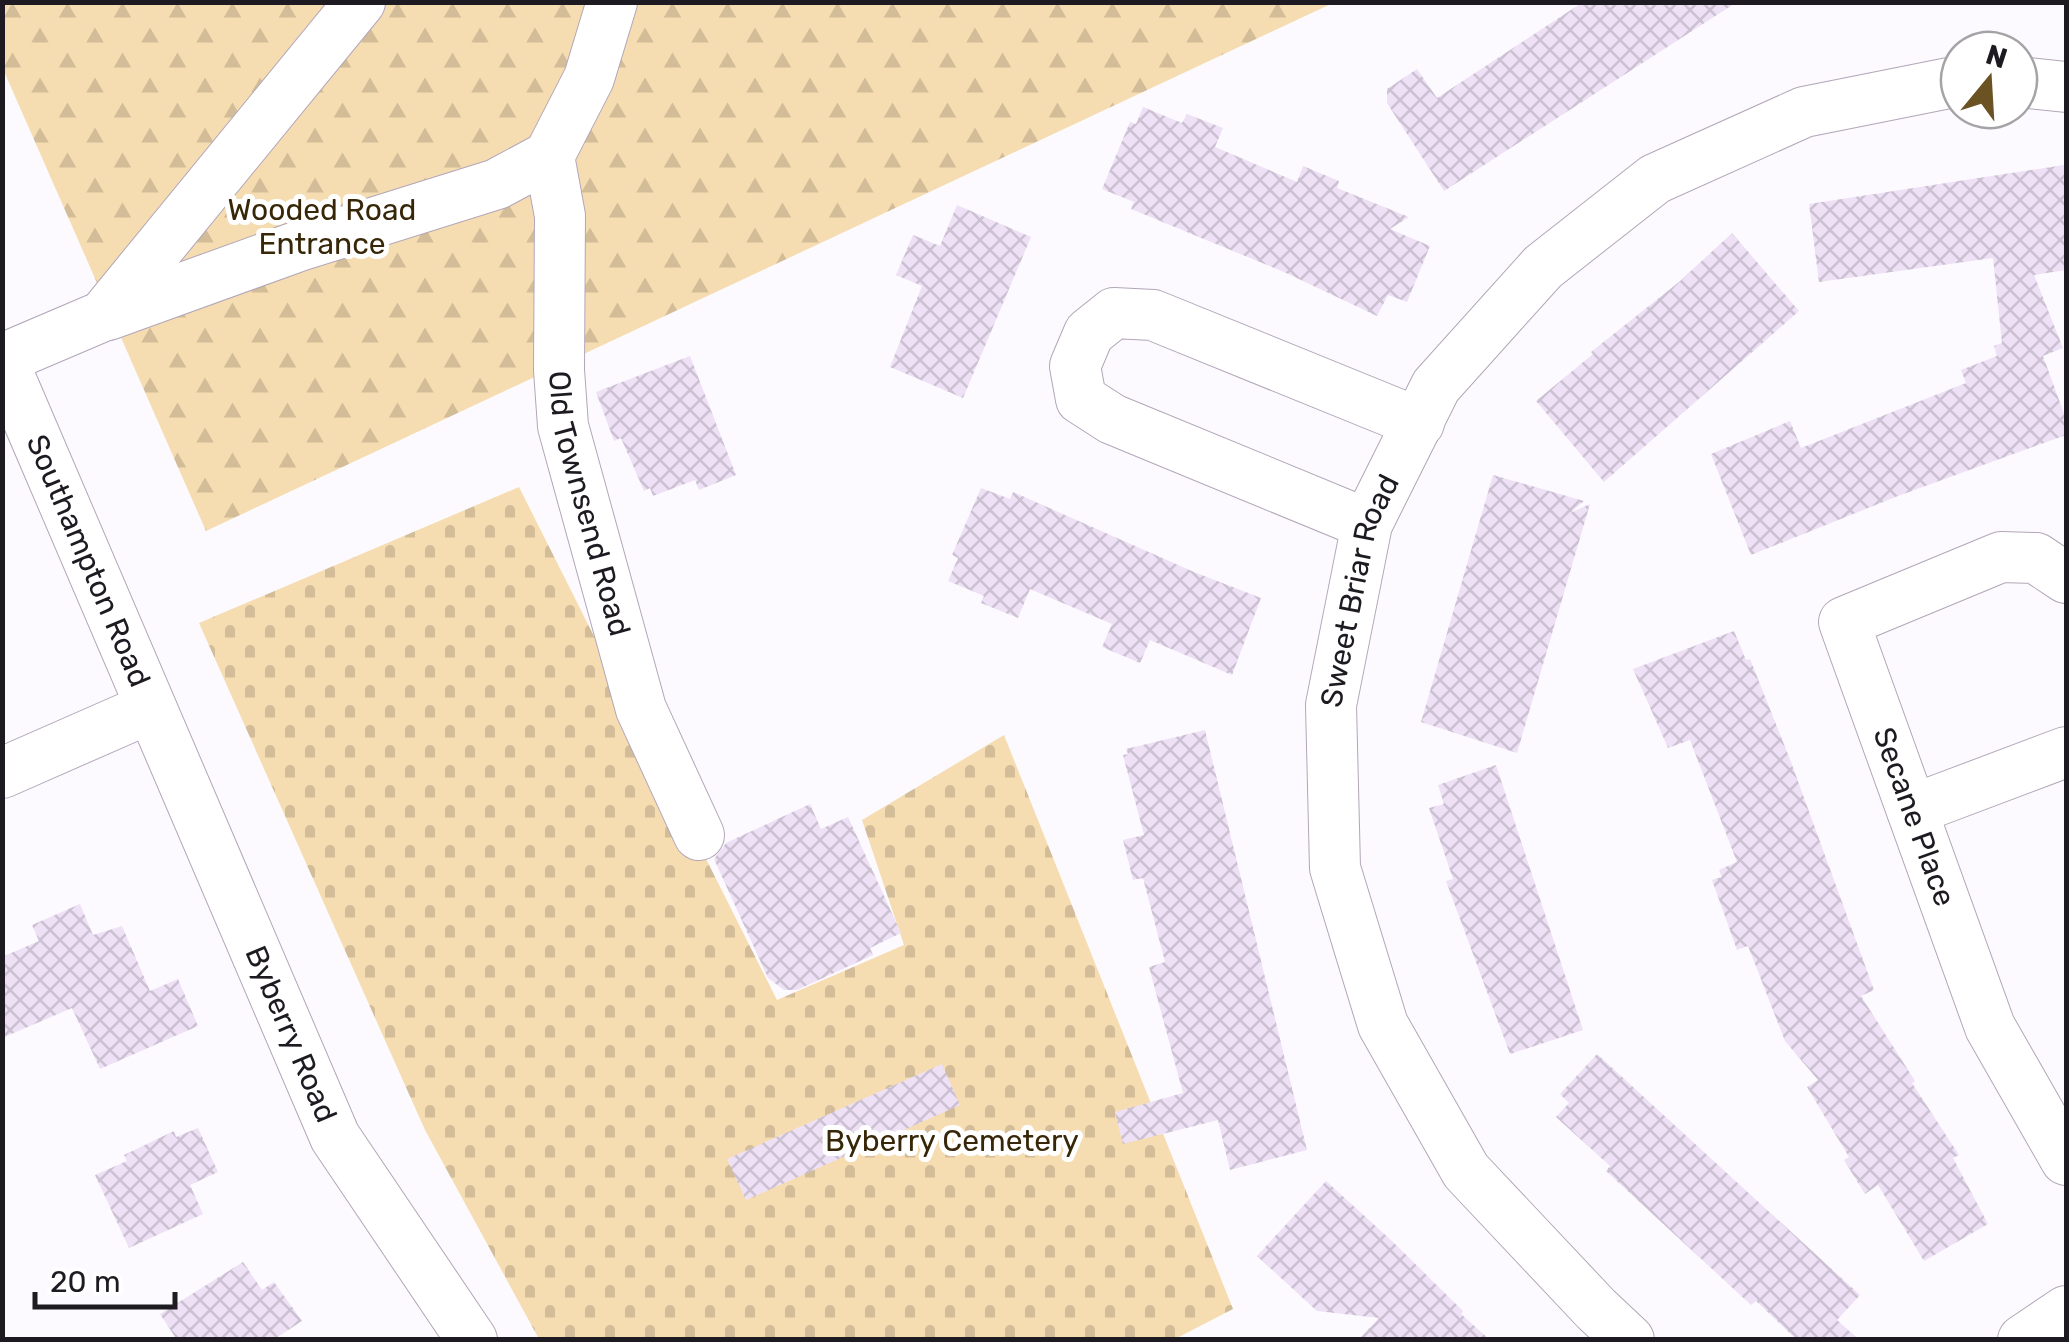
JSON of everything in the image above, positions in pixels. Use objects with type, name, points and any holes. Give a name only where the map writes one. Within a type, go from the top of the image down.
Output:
[{"type":"street","points":[[103,316],[360,2]]},
{"type":"street","points":[[2,360],[103,316],[299,246],[497,184],[549,156],[589,78],[612,2]]},
{"type":"street","points":[[2039,84],[2066,87]]},
{"type":"street","name":"Sweet Briar Road","points":[[1629,1340],[1466,1171],[1382,1025],[1336,868],[1330,706],[1368,524],[1436,386],[1542,266],[1656,180],[1804,112],[1939,85]]},
{"type":"street","name":"Old Townsend Road","points":[[549,156],[560,216],[559,370],[563,426],[641,709],[700,835]]},
{"type":"street","points":[[1368,524],[1112,420],[1081,398],[1075,366],[1089,333],[1114,313],[1152,315],[1418,423]]},
{"type":"street","name":"Southampton Road","points":[[2,360],[150,708]]},
{"type":"street","name":"Secane Place","points":[[2066,578],[2036,558],[2002,557],[1844,622],[1990,1026],[2066,1160]]},
{"type":"street","points":[[2,773],[150,708]]},
{"type":"street","name":"Byberry Road","points":[[150,708],[335,1138],[472,1340]]},
{"type":"street","points":[[1912,810],[2066,752]]},
{"type":"street","points":[[2023,1340],[2066,1311]]},
{"type":"green space","name":"Wooded Road Entrance","points":[[2,3],[1333,3],[206,531],[3,69]]},
{"type":"green space","name":"Byberry Cemetery","points":[[519,487],[777,1000],[904,945],[862,820],[1004,735],[1233,1309],[1173,1340],[539,1339],[425,1130],[199,623]]},
{"type":"building","points":[[1583,2],[1737,2],[1444,191],[1387,103],[1387,89],[1417,69],[1437,98]]},
{"type":"building","points":[[1143,107],[1182,123],[1187,114],[1223,128],[1215,147],[1297,182],[1303,166],[1339,181],[1337,188],[1409,217],[1390,229],[1430,246],[1407,302],[1388,295],[1377,316],[1284,272],[1131,209],[1134,202],[1102,189],[1130,122],[1136,124]]},
{"type":"building","points":[[2064,165],[2066,270],[2034,275],[2063,348],[2043,356],[2066,419],[2066,435],[1751,555],[1711,454],[1790,421],[1801,448],[1966,383],[1961,370],[1997,356],[1994,346],[2002,343],[1993,258],[1819,282],[1809,204]]},
{"type":"building","points":[[957,205],[1031,237],[963,398],[890,367],[922,286],[896,275],[913,235],[940,246]]},
{"type":"building","points":[[1732,233],[1799,311],[1604,482],[1536,401]]},
{"type":"building","points":[[690,356],[736,475],[699,490],[695,480],[653,496],[650,488],[644,491],[621,438],[614,441],[596,392]]},
{"type":"building","points":[[1493,475],[1584,501],[1570,513],[1590,504],[1517,753],[1421,722]]},
{"type":"building","points":[[981,488],[1010,499],[1013,492],[1261,598],[1232,675],[1150,640],[1140,663],[1102,647],[1112,624],[1030,589],[1018,618],[981,603],[984,596],[948,581],[958,558],[952,555]]},
{"type":"building","points":[[1734,631],[1746,660],[1750,659],[1791,762],[1874,990],[1861,996],[1959,1155],[1953,1158],[1988,1224],[1924,1261],[1878,1185],[1865,1194],[1844,1160],[1849,1157],[1807,1087],[1818,1080],[1785,1041],[1748,946],[1737,950],[1712,880],[1722,877],[1719,870],[1737,862],[1690,740],[1668,748],[1633,669]]},
{"type":"building","points":[[1205,730],[1307,1150],[1230,1170],[1218,1120],[1123,1144],[1115,1112],[1183,1093],[1149,967],[1165,962],[1143,878],[1133,880],[1123,840],[1144,835],[1123,755],[1128,754],[1126,749]]},
{"type":"building","points":[[1496,765],[1583,1030],[1510,1054],[1446,881],[1453,879],[1429,808],[1444,804],[1438,785]]},
{"type":"building","points":[[810,804],[821,829],[848,817],[901,933],[870,948],[873,955],[797,990],[784,990],[768,978],[714,859],[726,843]]},
{"type":"building","points":[[80,904],[93,935],[122,926],[150,991],[178,979],[198,1026],[100,1069],[72,1008],[2,1038],[2,957],[39,941],[32,925]]},
{"type":"building","points":[[1597,1054],[1860,1295],[1837,1320],[1859,1340],[1797,1340],[1756,1301],[1751,1305],[1606,1171],[1610,1166],[1556,1117],[1569,1103],[1560,1094]]},
{"type":"building","points":[[942,1064],[960,1105],[746,1200],[727,1159]]},
{"type":"building","points":[[198,1128],[218,1172],[190,1185],[203,1214],[129,1248],[95,1175],[127,1161],[124,1155],[174,1131],[176,1137]]},
{"type":"building","points":[[1326,1181],[1490,1340],[1358,1340],[1379,1318],[1317,1311],[1257,1256]]},
{"type":"building","points":[[243,1262],[262,1290],[274,1282],[302,1321],[273,1340],[177,1340],[160,1314]]}]
